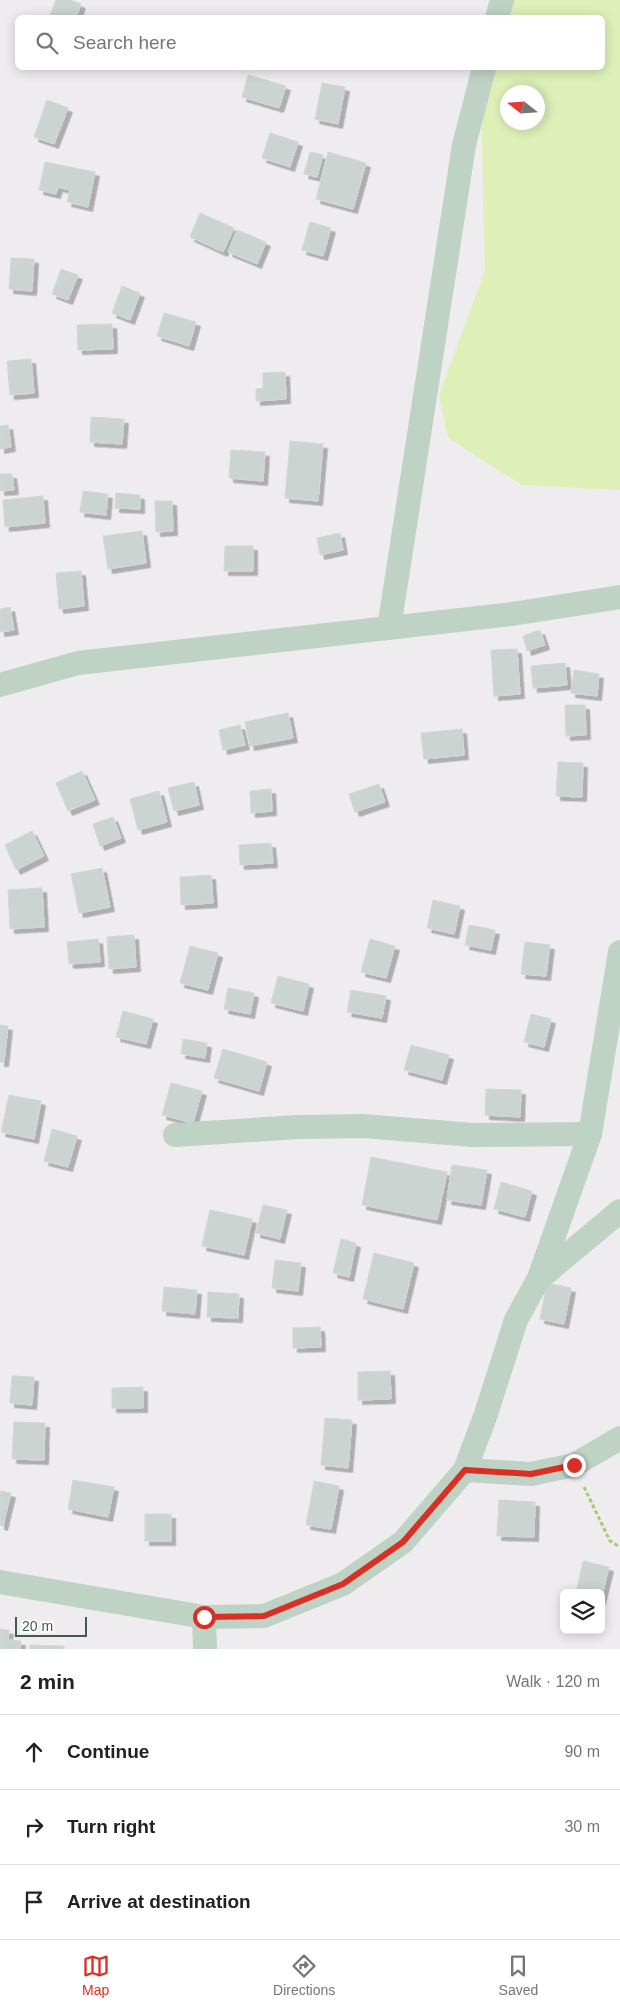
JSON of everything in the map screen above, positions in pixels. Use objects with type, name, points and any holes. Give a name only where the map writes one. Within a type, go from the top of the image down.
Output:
[{"type":"street","points":[[498,15],[502,0]]},
{"type":"street","points":[[389,628],[464,145],[483,70]]},
{"type":"street","points":[[0,685],[78,664],[512,614],[620,597]]},
{"type":"street","points":[[0,1582],[204,1617],[264,1616],[343,1584],[403,1542],[465,1470],[486,1414],[516,1320],[539,1278],[590,1134],[620,952]]},
{"type":"street","points":[[175,1135],[298,1127],[354,1126],[474,1135],[590,1134]]},
{"type":"street","points":[[539,1278],[620,1211]]},
{"type":"street","points":[[465,1470],[531,1474],[574,1465],[620,1438]]},
{"type":"street","points":[[204,1617],[206,1649]]},
{"type":"path","points":[[574,1465],[610,1540],[620,1547]]},
{"type":"green space","points":[[500,0],[620,0],[620,490],[522,485],[448,438],[439,395],[485,270],[480,70],[605,70],[605,15],[493,15]]},
{"type":"building","points":[[56,0],[70,0],[81,4],[77,15],[50,15]]},
{"type":"building","points":[[248,75],[286,86],[279,108],[242,97]]},
{"type":"building","points":[[322,83],[345,87],[338,124],[315,119]]},
{"type":"building","points":[[47,100],[68,108],[54,144],[34,137]]},
{"type":"building","points":[[270,133],[298,142],[290,167],[262,158]]},
{"type":"building","points":[[310,152],[323,155],[317,177],[304,174]]},
{"type":"building","points":[[328,152],[366,163],[353,209],[316,199]]},
{"type":"building","points":[[45,162],[95,172],[88,207],[67,202],[70,190],[58,187],[56,194],[39,190]]},
{"type":"building","points":[[200,213],[234,228],[223,252],[190,237]]},
{"type":"building","points":[[310,222],[331,228],[323,256],[302,250]]},
{"type":"building","points":[[237,230],[266,242],[257,264],[228,252]]},
{"type":"building","points":[[11,258],[34,259],[32,291],[9,289]]},
{"type":"building","points":[[61,269],[78,275],[68,300],[52,294]]},
{"type":"building","points":[[122,286],[140,293],[130,320],[112,313]]},
{"type":"building","points":[[164,313],[196,322],[189,346],[157,336]]},
{"type":"building","points":[[112,324],[113,349],[78,350],[77,325]]},
{"type":"building","points":[[31,359],[34,393],[10,395],[7,361]]},
{"type":"building","points":[[285,372],[286,399],[256,401],[256,389],[263,388],[263,373]]},
{"type":"building","points":[[91,417],[124,419],[122,444],[90,442]]},
{"type":"building","points":[[8,425],[11,447],[0,449],[0,426]]},
{"type":"building","points":[[290,441],[323,444],[318,501],[285,498]]},
{"type":"building","points":[[231,450],[265,452],[263,481],[229,478]]},
{"type":"building","points":[[0,474],[12,474],[14,490],[0,491]]},
{"type":"building","points":[[83,491],[108,494],[106,515],[80,512]]},
{"type":"building","points":[[116,493],[140,495],[140,509],[115,508]]},
{"type":"building","points":[[43,496],[45,523],[5,527],[3,500]]},
{"type":"building","points":[[155,501],[172,501],[173,531],[156,532]]},
{"type":"building","points":[[142,531],[146,563],[108,569],[103,536]]},
{"type":"building","points":[[340,533],[343,550],[320,555],[317,538]]},
{"type":"building","points":[[225,546],[253,546],[253,571],[224,571]]},
{"type":"building","points":[[81,571],[84,606],[59,609],[56,573]]},
{"type":"building","points":[[10,607],[14,630],[0,632],[0,609]]},
{"type":"building","points":[[540,630],[545,645],[527,651],[523,636]]},
{"type":"building","points":[[517,649],[520,694],[494,696],[491,650]]},
{"type":"building","points":[[565,663],[567,685],[533,688],[531,666]]},
{"type":"building","points":[[574,670],[599,674],[597,696],[571,693]]},
{"type":"building","points":[[565,705],[585,705],[586,735],[566,736]]},
{"type":"building","points":[[288,713],[293,738],[250,746],[245,722]]},
{"type":"building","points":[[240,725],[245,745],[223,750],[219,730]]},
{"type":"building","points":[[462,729],[464,755],[424,759],[421,733]]},
{"type":"building","points":[[558,762],[583,763],[582,797],[556,796]]},
{"type":"building","points":[[82,771],[95,800],[68,811],[56,783]]},
{"type":"building","points":[[194,782],[199,805],[174,811],[168,788]]},
{"type":"building","points":[[379,784],[385,802],[355,812],[349,794]]},
{"type":"building","points":[[271,789],[272,811],[251,813],[250,791]]},
{"type":"building","points":[[159,791],[167,822],[138,830],[130,799]]},
{"type":"building","points":[[113,817],[121,838],[100,846],[93,824]]},
{"type":"building","points":[[32,831],[44,856],[16,870],[5,845]]},
{"type":"building","points":[[271,843],[273,863],[240,865],[239,845]]},
{"type":"building","points":[[102,868],[110,907],[79,913],[71,874]]},
{"type":"building","points":[[211,875],[213,903],[181,905],[180,877]]},
{"type":"building","points":[[42,888],[44,927],[10,929],[8,890]]},
{"type":"building","points":[[433,900],[460,906],[454,934],[427,928]]},
{"type":"building","points":[[469,925],[495,930],[491,950],[465,945]]},
{"type":"building","points":[[134,935],[136,967],[109,969],[107,937]]},
{"type":"building","points":[[98,939],[100,962],[69,964],[67,942]]},
{"type":"building","points":[[370,939],[395,946],[386,978],[361,972]]},
{"type":"building","points":[[525,942],[550,945],[546,976],[521,974]]},
{"type":"building","points":[[190,946],[218,953],[208,990],[180,983]]},
{"type":"building","points":[[278,976],[309,984],[303,1011],[271,1003]]},
{"type":"building","points":[[228,988],[254,993],[250,1014],[224,1009]]},
{"type":"building","points":[[351,990],[386,996],[382,1018],[347,1012]]},
{"type":"building","points":[[123,1011],[153,1019],[146,1044],[116,1037]]},
{"type":"building","points":[[531,1014],[551,1019],[544,1047],[524,1042]]},
{"type":"building","points":[[0,1025],[8,1026],[4,1062],[0,1062]]},
{"type":"building","points":[[183,1039],[207,1043],[205,1058],[181,1054]]},
{"type":"building","points":[[411,1045],[449,1055],[442,1080],[404,1070]]},
{"type":"building","points":[[223,1049],[267,1062],[259,1091],[214,1078]]},
{"type":"building","points":[[171,1083],[202,1091],[193,1123],[162,1115]]},
{"type":"building","points":[[486,1089],[521,1090],[520,1117],[485,1115]]},
{"type":"building","points":[[9,1095],[41,1101],[34,1139],[1,1132]]},
{"type":"building","points":[[52,1129],[77,1136],[68,1167],[44,1161]]},
{"type":"building","points":[[371,1157],[447,1172],[437,1220],[362,1205]]},
{"type":"building","points":[[452,1165],[487,1170],[481,1205],[447,1200]]},
{"type":"building","points":[[501,1182],[532,1191],[525,1217],[494,1209]]},
{"type":"building","points":[[263,1205],[287,1210],[280,1239],[256,1233]]},
{"type":"building","points":[[210,1210],[252,1219],[244,1255],[202,1246]]},
{"type":"building","points":[[341,1239],[356,1243],[349,1277],[333,1273]]},
{"type":"building","points":[[374,1253],[414,1263],[403,1309],[363,1299]]},
{"type":"building","points":[[275,1260],[301,1263],[298,1291],[272,1288]]},
{"type":"building","points":[[547,1283],[571,1288],[564,1324],[540,1319]]},
{"type":"building","points":[[164,1287],[197,1290],[195,1314],[162,1311]]},
{"type":"building","points":[[208,1292],[239,1294],[238,1318],[207,1317]]},
{"type":"building","points":[[320,1327],[321,1347],[293,1348],[293,1328]]},
{"type":"building","points":[[390,1371],[391,1399],[358,1400],[358,1372]]},
{"type":"building","points":[[12,1376],[34,1377],[32,1405],[10,1403]]},
{"type":"building","points":[[143,1387],[143,1408],[112,1408],[112,1388]]},
{"type":"building","points":[[325,1418],[352,1420],[348,1468],[321,1465]]},
{"type":"building","points":[[14,1422],[45,1423],[44,1460],[12,1459]]},
{"type":"building","points":[[73,1480],[114,1487],[108,1517],[68,1509]]},
{"type":"building","points":[[314,1481],[339,1486],[331,1529],[306,1525]]},
{"type":"building","points":[[0,1491],[11,1493],[3,1526],[0,1525]]},
{"type":"building","points":[[499,1500],[535,1502],[534,1537],[497,1536]]},
{"type":"building","points":[[145,1514],[171,1514],[171,1541],[145,1541]]},
{"type":"building","points":[[583,1561],[609,1567],[604,1589],[577,1589]]},
{"type":"building","points":[[0,1629],[9,1630],[8,1640],[21,1641],[20,1649],[0,1649]]},
{"type":"building","points":[[30,1645],[64,1646],[64,1649],[30,1649]]},
{"type":"route","points":[[204,1617],[264,1616],[343,1584],[403,1542],[465,1470],[531,1474],[574,1465]]}]
